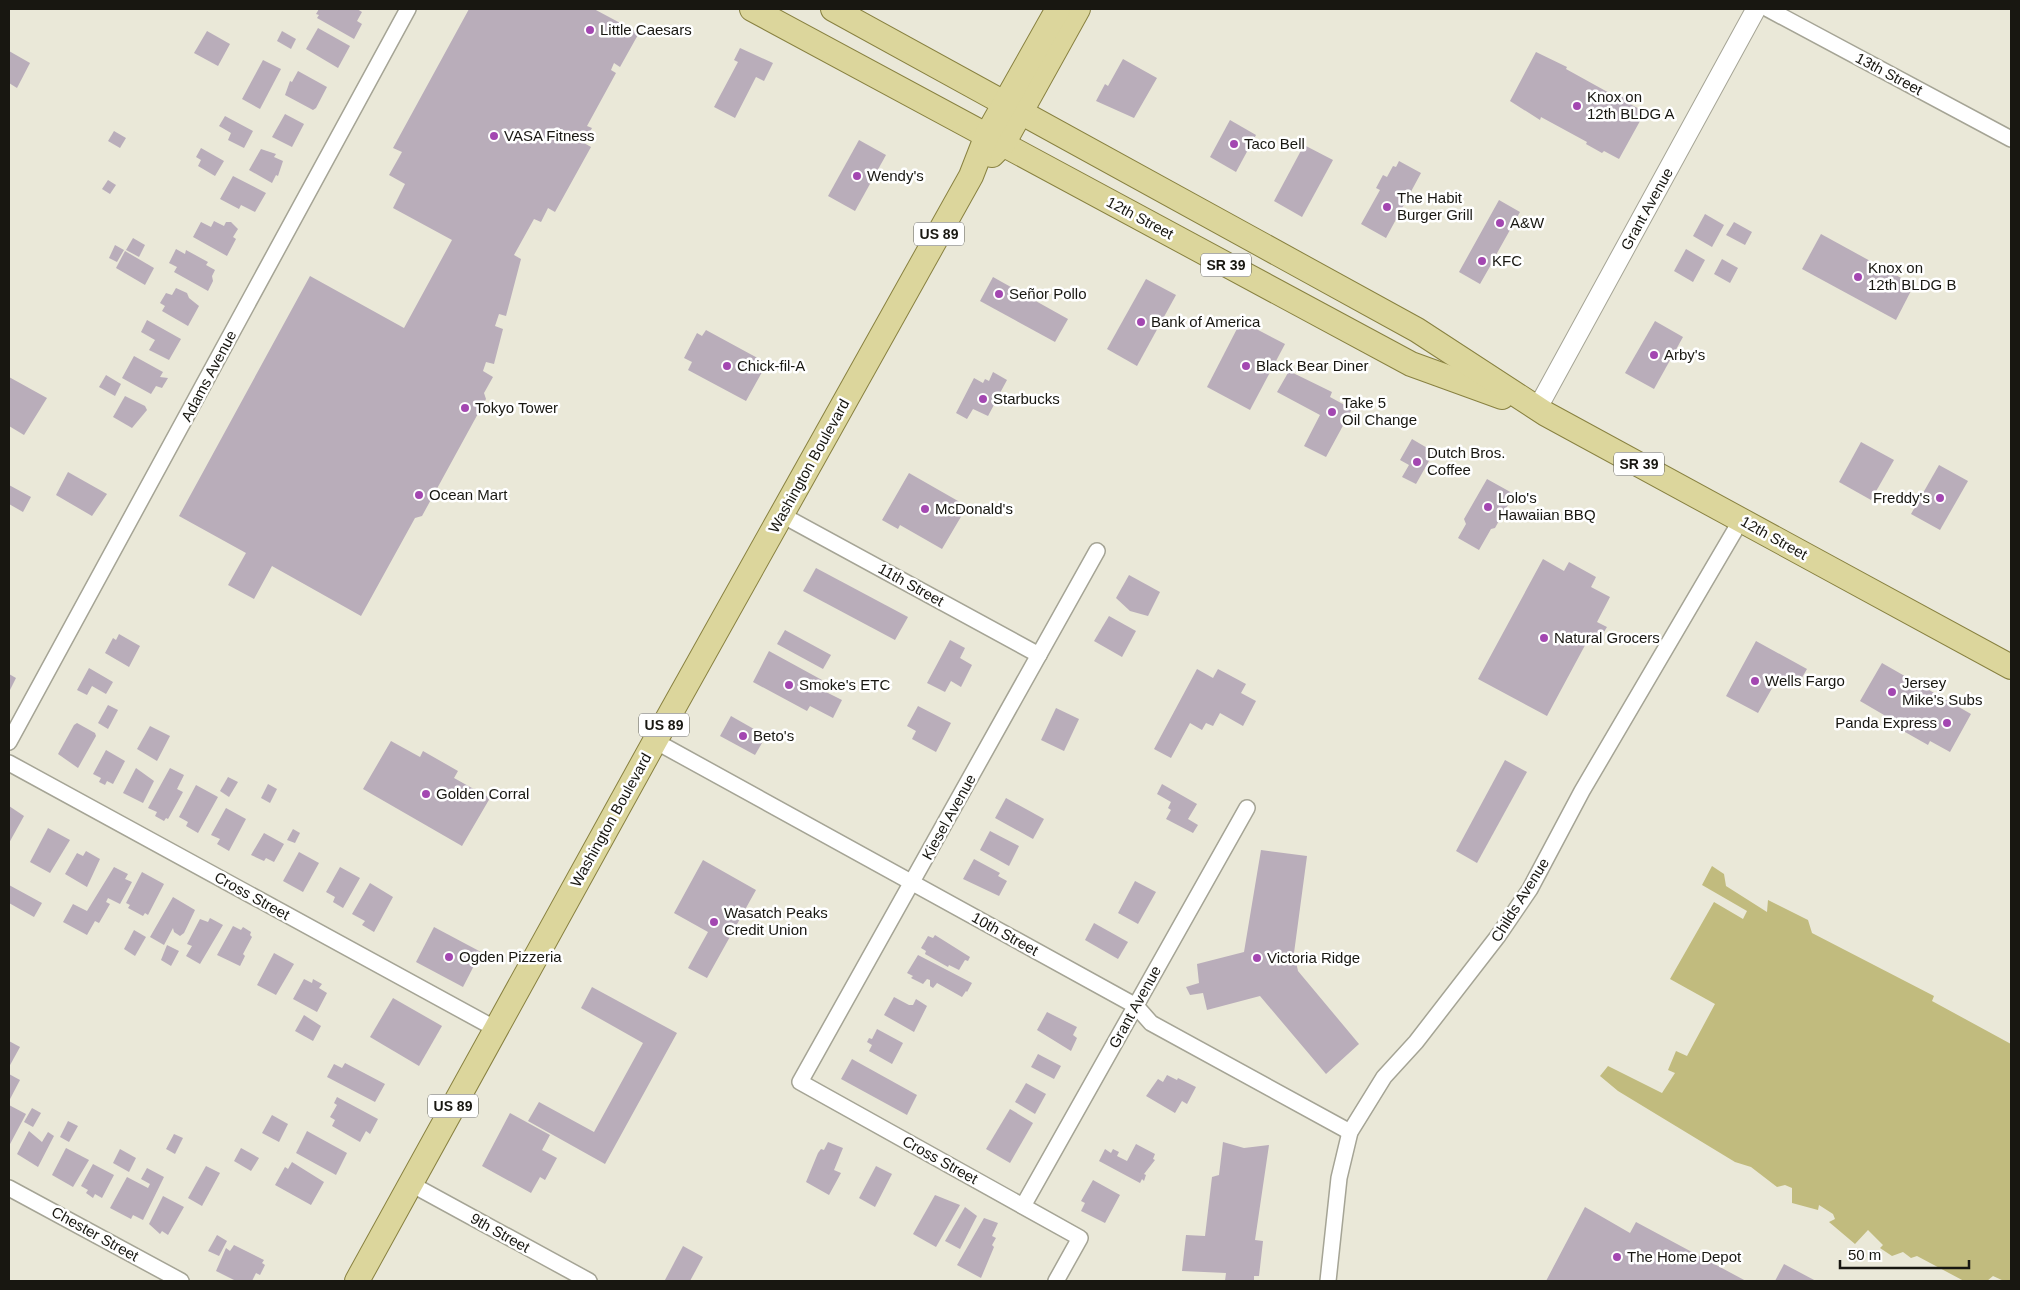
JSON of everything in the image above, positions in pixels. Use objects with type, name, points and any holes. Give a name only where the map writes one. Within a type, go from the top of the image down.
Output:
[{"type":"main road","name":"12th Street","points":[[752,9],[1411,364],[1537,409]]},
{"type":"main road","name":"12th Street","points":[[834,9],[1417,330],[1537,409],[2011,667]]},
{"type":"main road","name":"Washington Boulevard","points":[[1013,108],[1058,9]]},
{"type":"main road","name":"Washington Boulevard","points":[[357,1281],[655,741],[971,176],[1078,9]]},
{"type":"street","name":"Adams Avenue","points":[[9,742],[408,9]]},
{"type":"street","name":"Grant Avenue","points":[[1537,409],[1756,9]]},
{"type":"street","name":"13th Street","points":[[1768,9],[2011,139]]},
{"type":"street","name":"11th Street","points":[[782,515],[1039,655]]},
{"type":"street","name":"Childs Avenue","points":[[1328,1281],[1339,1178],[1350,1132],[1384,1077],[1422,1034],[1498,936],[1530,889],[1582,791],[1741,520]]},
{"type":"street","name":"Kiesel Avenue","points":[[800,1082],[1097,551]]},
{"type":"street","name":"10th Street","points":[[655,741],[1136,1006],[1151,1023],[1350,1132]]},
{"type":"street","name":"Cross Street","points":[[9,763],[496,1029]]},
{"type":"street","name":"Grant Avenue","points":[[1023,1206],[1247,808]]},
{"type":"street","name":"Cross Street","points":[[800,1082],[1080,1238],[1056,1281]]},
{"type":"street","name":"9th Street","points":[[411,1184],[589,1281]]},
{"type":"street","name":"Chester Street","points":[[9,1188],[180,1281]]},
{"type":"shaded area","points":[[1712,866],[1724,874],[1726,886],[1767,912],[1768,900],[1808,920],[1812,933],[1934,996],[1932,1001],[2011,1044],[2011,1281],[2004,1281],[1993,1276],[1987,1281],[1964,1281],[1917,1256],[1911,1258],[1903,1252],[1892,1256],[1880,1248],[1883,1245],[1868,1230],[1855,1244],[1829,1222],[1835,1219],[1833,1214],[1819,1205],[1818,1210],[1792,1203],[1792,1188],[1785,1185],[1777,1187],[1751,1167],[1735,1162],[1618,1091],[1600,1076],[1608,1066],[1662,1093],[1675,1073],[1668,1070],[1676,1051],[1687,1056],[1715,1004],[1670,979],[1714,902],[1743,919],[1747,911],[1702,885]]},
{"type":"building","points":[[319,9],[357,9],[362,12],[357,21],[362,24],[354,39],[317,18],[319,15],[316,14]]},
{"type":"building","points":[[469,9],[594,9],[639,33],[620,67],[614,63],[611,70],[616,73],[587,126],[592,128],[584,143],[591,147],[555,212],[548,208],[541,222],[534,219],[514,255],[521,259],[506,316],[499,314],[495,326],[503,329],[494,364],[486,362],[483,371],[493,377],[484,393],[486,399],[422,516],[415,518],[361,616],[272,566],[254,599],[228,585],[246,553],[179,516],[310,276],[404,328],[452,240],[393,208],[405,184],[389,175],[402,152],[393,148]]},
{"type":"building","points":[[318,28],[350,46],[338,68],[306,49]]},
{"type":"building","points":[[207,31],[230,44],[218,66],[194,53]]},
{"type":"building","points":[[282,31],[296,39],[291,49],[277,41]]},
{"type":"building","points":[[740,48],[773,63],[764,81],[756,77],[735,118],[714,107],[738,62],[734,60]]},
{"type":"building","points":[[9,51],[30,63],[17,88],[9,83]]},
{"type":"building","name":"Knox on 12th BLDG A","points":[[1536,52],[1567,67],[1566,69],[1613,95],[1614,92],[1645,112],[1619,159],[1604,151],[1602,153],[1586,144],[1587,142],[1541,117],[1540,120],[1510,101]]},
{"type":"building","points":[[1123,59],[1157,78],[1134,118],[1096,101],[1105,84],[1108,86]]},
{"type":"building","points":[[263,60],[281,69],[260,109],[242,99]]},
{"type":"building","points":[[298,71],[327,87],[316,108],[313,110],[285,95],[290,81],[292,82]]},
{"type":"building","points":[[285,114],[304,124],[292,147],[272,137]]},
{"type":"building","points":[[225,116],[253,131],[244,148],[228,140],[231,133],[219,126]]},
{"type":"building","name":"Taco Bell","points":[[1230,120],[1256,135],[1236,172],[1210,157]]},
{"type":"building","points":[[114,131],[126,138],[120,148],[108,141]]},
{"type":"building","name":"Wendy's","points":[[859,140],[886,155],[855,211],[828,196]]},
{"type":"building","points":[[1304,145],[1333,160],[1302,217],[1274,201]]},
{"type":"building","points":[[201,148],[224,161],[215,176],[198,166],[201,160],[196,157]]},
{"type":"building","points":[[261,149],[276,154],[274,157],[283,161],[278,176],[276,175],[272,183],[249,170]]},
{"type":"building","name":"The Habit Burger Grill","points":[[1399,161],[1421,173],[1386,238],[1361,224],[1380,190],[1376,188],[1383,175],[1387,177],[1393,166],[1396,167]]},
{"type":"building","points":[[233,176],[266,193],[255,212],[241,205],[239,209],[220,199]]},
{"type":"building","points":[[108,180],[116,185],[110,194],[102,189]]},
{"type":"building","points":[[1499,200],[1520,212],[1496,255],[1501,258],[1497,265],[1492,263],[1480,284],[1459,272]]},
{"type":"building","points":[[1705,214],[1724,225],[1712,247],[1693,236]]},
{"type":"building","points":[[214,221],[224,226],[226,222],[231,222],[238,229],[233,237],[236,239],[227,256],[193,237],[201,222],[211,227]]},
{"type":"building","points":[[1734,222],[1752,232],[1745,245],[1726,235]]},
{"type":"building","name":"Knox on 12th BLDG B","points":[[1821,234],[1914,285],[1896,320],[1802,269]]},
{"type":"building","points":[[133,238],[145,245],[139,257],[126,250]]},
{"type":"building","points":[[115,245],[124,250],[117,262],[109,258]]},
{"type":"building","points":[[176,249],[185,254],[186,250],[208,262],[206,265],[215,270],[212,276],[213,281],[208,291],[174,272],[177,267],[169,263]]},
{"type":"building","points":[[1686,249],[1705,260],[1693,282],[1674,271]]},
{"type":"building","points":[[125,251],[154,268],[145,285],[116,268]]},
{"type":"building","points":[[1722,259],[1738,268],[1730,283],[1714,274]]},
{"type":"building","points":[[993,277],[1068,319],[1055,342],[980,301]]},
{"type":"building","name":"Bank of America","points":[[1146,279],[1176,295],[1137,366],[1107,349]]},
{"type":"building","points":[[176,288],[187,293],[189,298],[199,306],[188,326],[162,311],[165,306],[160,303],[166,293],[172,295]]},
{"type":"building","points":[[147,320],[181,339],[169,360],[149,350],[155,340],[141,332]]},
{"type":"building","name":"Black Bear Diner","points":[[1241,321],[1285,344],[1250,410],[1207,387]]},
{"type":"building","name":"Arby's","points":[[1655,321],[1683,337],[1654,389],[1625,373]]},
{"type":"building","name":"Chick-fil-A","points":[[706,330],[767,363],[746,401],[688,370],[692,362],[684,358],[697,333],[702,336]]},
{"type":"building","points":[[134,356],[163,372],[160,377],[168,378],[162,388],[156,386],[151,394],[122,378]]},
{"type":"building","name":"Take 5 Oil Change","points":[[1289,371],[1332,392],[1330,397],[1352,409],[1326,457],[1304,446],[1320,415],[1277,392]]},
{"type":"building","name":"Starbucks","points":[[993,372],[1007,380],[1000,393],[1005,396],[1000,406],[995,403],[988,416],[973,409],[967,419],[956,413],[974,378],[983,383],[985,379],[989,381]]},
{"type":"building","points":[[106,375],[121,384],[115,396],[99,387]]},
{"type":"building","points":[[9,377],[47,398],[24,435],[9,426]]},
{"type":"building","points":[[125,396],[145,406],[147,410],[132,428],[113,417]]},
{"type":"building","name":"Dutch Bros. Coffee","points":[[1412,439],[1434,452],[1416,484],[1402,477],[1409,465],[1400,460]]},
{"type":"building","points":[[1861,442],[1894,460],[1871,500],[1839,482]]},
{"type":"building","name":"Freddy's","points":[[1939,465],[1968,481],[1940,530],[1911,514]]},
{"type":"building","points":[[68,472],[107,494],[92,516],[56,495]]},
{"type":"building","name":"McDonald's","points":[[909,473],[965,505],[959,514],[962,515],[942,549],[900,525],[898,529],[882,520]]},
{"type":"building","name":"Lolo's Hawaiian BBQ","points":[[1487,479],[1514,494],[1495,528],[1491,529],[1479,550],[1458,538],[1466,524],[1464,519]]},
{"type":"building","points":[[9,485],[31,497],[23,512],[9,504]]},
{"type":"building","name":"Natural Grocers","points":[[1543,559],[1564,571],[1569,562],[1596,577],[1591,587],[1610,597],[1597,622],[1607,627],[1599,640],[1590,636],[1547,716],[1478,679]]},
{"type":"building","points":[[816,568],[908,617],[895,640],[803,591]]},
{"type":"building","points":[[1129,575],[1160,592],[1148,616],[1130,611],[1116,598]]},
{"type":"building","points":[[1109,616],[1136,631],[1122,657],[1094,641]]},
{"type":"building","points":[[785,630],[831,655],[823,669],[777,644]]},
{"type":"building","points":[[119,634],[140,646],[129,667],[105,653],[113,638],[116,640]]},
{"type":"building","points":[[950,640],[965,648],[960,658],[972,665],[961,687],[951,681],[945,692],[927,683]]},
{"type":"building","name":"Wells Fargo","points":[[1756,641],[1807,669],[1797,686],[1779,676],[1758,713],[1726,696]]},
{"type":"building","name":"Smoke's ETC","points":[[769,651],[822,680],[818,688],[842,700],[833,718],[810,706],[807,711],[753,682]]},
{"type":"building","points":[[1882,663],[1971,714],[1950,752],[1930,741],[1928,745],[1882,719],[1884,715],[1860,701]]},
{"type":"building","points":[[89,668],[113,682],[106,694],[92,686],[87,695],[77,690]]},
{"type":"building","points":[[1197,669],[1213,678],[1218,669],[1246,684],[1241,693],[1256,701],[1243,726],[1220,713],[1213,726],[1206,723],[1202,730],[1190,723],[1171,758],[1154,749]]},
{"type":"building","points":[[9,674],[16,678],[9,692]]},
{"type":"building","points":[[108,705],[118,710],[108,729],[98,723]]},
{"type":"building","points":[[918,706],[951,723],[936,752],[912,739],[916,731],[907,726]]},
{"type":"building","points":[[1056,708],[1079,719],[1064,751],[1041,740]]},
{"type":"building","name":"Beto's","points":[[731,716],[766,736],[755,755],[720,736]]},
{"type":"building","points":[[77,723],[95,733],[96,736],[78,768],[58,754],[74,725]]},
{"type":"building","points":[[150,726],[170,736],[157,761],[137,749]]},
{"type":"building","name":"Golden Corral","points":[[391,741],[420,757],[423,751],[458,771],[454,778],[490,798],[462,846],[363,789]]},
{"type":"building","points":[[106,750],[125,761],[113,784],[107,781],[105,785],[99,782],[101,778],[93,774]]},
{"type":"building","points":[[1505,760],[1527,772],[1477,863],[1456,851]]},
{"type":"building","points":[[136,768],[154,781],[143,803],[123,793]]},
{"type":"building","points":[[170,768],[184,775],[177,789],[183,792],[168,819],[166,818],[164,821],[155,816],[157,812],[148,808]]},
{"type":"building","points":[[228,777],[238,782],[229,797],[220,791]]},
{"type":"building","points":[[268,784],[277,789],[270,803],[261,798]]},
{"type":"building","points":[[1162,784],[1197,804],[1188,819],[1198,825],[1193,833],[1166,819],[1171,810],[1168,808],[1171,802],[1157,794]]},
{"type":"building","points":[[196,785],[218,797],[198,833],[186,826],[188,822],[179,817]]},
{"type":"building","points":[[1006,798],[1044,819],[1033,839],[995,818]]},
{"type":"building","points":[[9,806],[24,816],[9,843]]},
{"type":"building","points":[[226,808],[246,819],[229,851],[217,844],[220,839],[211,835]]},
{"type":"building","points":[[48,828],[70,840],[50,873],[30,862]]},
{"type":"building","points":[[293,829],[300,833],[295,843],[287,840]]},
{"type":"building","points":[[990,831],[1019,846],[1009,866],[980,850]]},
{"type":"building","points":[[264,833],[284,844],[274,862],[266,858],[264,861],[251,855]]},
{"type":"building","name":"Victoria Ridge","points":[[1261,850],[1307,856],[1294,953],[1298,971],[1359,1044],[1326,1074],[1260,996],[1207,1010],[1203,993],[1190,995],[1186,987],[1199,983],[1197,964],[1244,952]]},
{"type":"building","points":[[86,851],[100,859],[87,887],[65,874],[77,853],[83,856]]},
{"type":"building","points":[[299,852],[319,863],[303,892],[283,881]]},
{"type":"building","points":[[974,859],[1000,873],[998,876],[1007,881],[999,896],[963,879]]},
{"type":"building","name":"Wasatch Peaks Credit Union","points":[[703,860],[756,890],[707,978],[688,968],[708,932],[674,913]]},
{"type":"building","points":[[114,867],[128,874],[125,879],[132,882],[120,904],[108,898],[106,902],[110,904],[99,923],[95,921],[87,935],[63,922],[73,904],[87,911]]},
{"type":"building","points":[[340,867],[360,878],[343,908],[333,902],[335,897],[326,892]]},
{"type":"building","points":[[142,872],[164,884],[148,915],[145,913],[143,916],[128,908],[130,905],[126,903]]},
{"type":"building","points":[[1135,881],[1156,892],[1138,924],[1118,913]]},
{"type":"building","points":[[370,883],[393,897],[374,932],[362,925],[365,921],[352,914]]},
{"type":"building","points":[[9,885],[42,903],[34,917],[9,903]]},
{"type":"building","points":[[173,897],[195,910],[184,933],[180,936],[174,932],[173,928],[164,945],[150,937]]},
{"type":"building","points":[[210,918],[223,925],[200,964],[186,956],[192,946],[187,944],[200,919],[208,922]]},
{"type":"building","points":[[1094,923],[1128,942],[1118,959],[1085,940]]},
{"type":"building","points":[[233,926],[241,930],[243,927],[251,932],[250,935],[252,937],[243,954],[245,956],[240,966],[217,955]]},
{"type":"building","name":"Ogden Pizzeria","points":[[434,927],[481,952],[463,987],[416,962]]},
{"type":"building","points":[[134,930],[146,937],[135,956],[124,949]]},
{"type":"building","points":[[935,935],[970,957],[968,961],[965,960],[959,970],[949,965],[948,967],[925,954],[926,951],[921,948],[928,936],[933,938]]},
{"type":"building","points":[[167,945],[179,951],[171,966],[161,960]]},
{"type":"building","points":[[274,953],[294,964],[276,995],[257,985]]},
{"type":"building","points":[[918,955],[972,983],[967,992],[962,997],[937,983],[933,988],[930,986],[930,980],[927,979],[923,984],[911,978],[913,976],[907,973]]},
{"type":"building","points":[[304,979],[312,983],[313,979],[322,984],[319,988],[327,993],[317,1012],[293,999]]},
{"type":"building","points":[[592,987],[677,1033],[605,1164],[528,1121],[539,1102],[594,1132],[643,1043],[581,1008]]},
{"type":"building","points":[[894,997],[909,1005],[913,1005],[916,999],[927,1006],[914,1032],[884,1015]]},
{"type":"building","points":[[393,998],[442,1026],[419,1066],[370,1037]]},
{"type":"building","points":[[1047,1012],[1077,1027],[1073,1035],[1077,1038],[1071,1051],[1037,1030]]},
{"type":"building","points":[[304,1015],[321,1026],[313,1041],[295,1031]]},
{"type":"building","points":[[877,1029],[903,1043],[892,1064],[869,1051],[872,1045],[867,1042],[869,1038],[872,1039]]},
{"type":"building","points":[[9,1041],[20,1047],[9,1067]]},
{"type":"building","points":[[1038,1054],[1061,1066],[1054,1079],[1031,1067]]},
{"type":"building","points":[[852,1059],[917,1095],[907,1115],[841,1079]]},
{"type":"building","points":[[345,1063],[385,1084],[375,1102],[327,1077],[334,1064],[342,1068]]},
{"type":"building","points":[[9,1074],[20,1080],[9,1101]]},
{"type":"building","points":[[1167,1075],[1196,1087],[1187,1104],[1182,1101],[1175,1113],[1146,1096],[1158,1079],[1163,1082]]},
{"type":"building","points":[[1026,1083],[1046,1094],[1035,1114],[1015,1102]]},
{"type":"building","points":[[337,1097],[378,1119],[370,1134],[366,1131],[360,1142],[332,1126],[335,1120],[330,1117],[337,1105],[334,1103]]},
{"type":"building","points":[[9,1105],[26,1114],[9,1146]]},
{"type":"building","points":[[32,1108],[41,1113],[33,1127],[24,1122]]},
{"type":"building","points":[[1010,1109],[1033,1123],[1010,1163],[986,1149]]},
{"type":"building","points":[[510,1113],[550,1135],[542,1150],[557,1158],[545,1180],[540,1177],[531,1193],[482,1166]]},
{"type":"building","points":[[272,1115],[288,1124],[279,1142],[262,1133]]},
{"type":"building","points":[[68,1121],[78,1126],[69,1142],[60,1137]]},
{"type":"building","points":[[29,1131],[42,1142],[48,1132],[54,1136],[38,1167],[17,1154]]},
{"type":"building","points":[[307,1131],[347,1153],[336,1175],[296,1153]]},
{"type":"building","points":[[174,1134],[183,1138],[175,1154],[166,1149]]},
{"type":"building","points":[[828,1142],[843,1148],[834,1170],[841,1173],[829,1195],[806,1182],[818,1153],[821,1149],[824,1150]]},
{"type":"building","points":[[1223,1142],[1244,1148],[1269,1145],[1255,1240],[1263,1241],[1259,1276],[1254,1276],[1254,1281],[1225,1281],[1226,1273],[1182,1271],[1186,1235],[1205,1236],[1212,1177],[1219,1175]]},
{"type":"building","points":[[1136,1144],[1155,1154],[1153,1159],[1155,1160],[1144,1174],[1146,1175],[1144,1181],[1142,1179],[1140,1183],[1099,1161],[1105,1149],[1111,1153],[1113,1149],[1119,1152],[1117,1156],[1127,1161]]},
{"type":"building","points":[[66,1148],[89,1160],[73,1187],[52,1175]]},
{"type":"building","points":[[241,1148],[259,1158],[251,1171],[234,1161]]},
{"type":"building","points":[[120,1149],[136,1158],[129,1172],[113,1163]]},
{"type":"building","points":[[292,1162],[324,1182],[311,1205],[275,1185],[285,1167],[288,1169]]},
{"type":"building","points":[[93,1164],[114,1175],[102,1198],[95,1194],[93,1198],[86,1193],[88,1190],[81,1186]]},
{"type":"building","points":[[206,1166],[220,1173],[202,1206],[188,1198]]},
{"type":"building","points":[[876,1166],[892,1174],[875,1207],[859,1198]]},
{"type":"building","points":[[147,1168],[164,1177],[143,1220],[133,1215],[131,1219],[110,1208],[127,1177],[148,1188],[150,1184],[141,1179]]},
{"type":"building","points":[[1093,1180],[1120,1195],[1105,1223],[1081,1211],[1085,1203],[1081,1201]]},
{"type":"building","points":[[935,1195],[960,1205],[936,1247],[913,1234]]},
{"type":"building","points":[[163,1196],[184,1207],[168,1235],[162,1231],[160,1234],[149,1224]]},
{"type":"building","points":[[965,1207],[977,1216],[960,1249],[945,1241]]},
{"type":"building","name":"The Home Depot","points":[[1585,1207],[1630,1233],[1636,1222],[1746,1281],[1546,1281]]},
{"type":"building","points":[[984,1218],[998,1223],[992,1236],[996,1238],[992,1245],[994,1247],[981,1278],[957,1265]]},
{"type":"building","points":[[217,1235],[227,1241],[219,1256],[208,1251]]},
{"type":"building","points":[[234,1245],[264,1260],[262,1263],[265,1265],[260,1275],[256,1273],[252,1281],[236,1281],[216,1271],[226,1248],[230,1251]]},
{"type":"building","points":[[683,1246],[703,1257],[690,1281],[667,1281],[665,1280]]},
{"type":"building","points":[[1784,1264],[1816,1281],[1775,1281]]},
{"type":"place","name":"Little Caesars","points":[[590,30]]},
{"type":"place","name":"Knox on 12th BLDG A","points":[[1577,106]]},
{"type":"place","name":"VASA Fitness","points":[[494,136]]},
{"type":"place","name":"Taco Bell","points":[[1234,144]]},
{"type":"place","name":"Wendy's","points":[[857,176]]},
{"type":"place","name":"The Habit Burger Grill","points":[[1387,207]]},
{"type":"place","name":"A&W","points":[[1500,223]]},
{"type":"place","name":"KFC","points":[[1482,261]]},
{"type":"place","name":"Knox on 12th BLDG B","points":[[1858,277]]},
{"type":"place","name":"Señor Pollo","points":[[999,294]]},
{"type":"place","name":"Bank of America","points":[[1141,322]]},
{"type":"place","name":"Arby's","points":[[1654,355]]},
{"type":"place","name":"Chick-fil-A","points":[[727,366]]},
{"type":"place","name":"Black Bear Diner","points":[[1246,366]]},
{"type":"place","name":"Starbucks","points":[[983,399]]},
{"type":"place","name":"Tokyo Tower","points":[[465,408]]},
{"type":"place","name":"Take 5 Oil Change","points":[[1332,412]]},
{"type":"place","name":"Dutch Bros. Coffee","points":[[1417,462]]},
{"type":"place","name":"Ocean Mart","points":[[419,495]]},
{"type":"place","name":"Freddy's","points":[[1940,498]]},
{"type":"place","name":"Lolo's Hawaiian BBQ","points":[[1488,507]]},
{"type":"place","name":"McDonald's","points":[[925,509]]},
{"type":"place","name":"Natural Grocers","points":[[1544,638]]},
{"type":"place","name":"Wells Fargo","points":[[1755,681]]},
{"type":"place","name":"Smoke's ETC","points":[[789,685]]},
{"type":"place","name":"Jersey Mike's Subs","points":[[1892,692]]},
{"type":"place","name":"Panda Express","points":[[1947,723]]},
{"type":"place","name":"Beto's","points":[[743,736]]},
{"type":"place","name":"Golden Corral","points":[[426,794]]},
{"type":"place","name":"Wasatch Peaks Credit Union","points":[[714,922]]},
{"type":"place","name":"Ogden Pizzeria","points":[[449,957]]},
{"type":"place","name":"Victoria Ridge","points":[[1257,958]]},
{"type":"place","name":"The Home Depot","points":[[1617,1257]]}]
